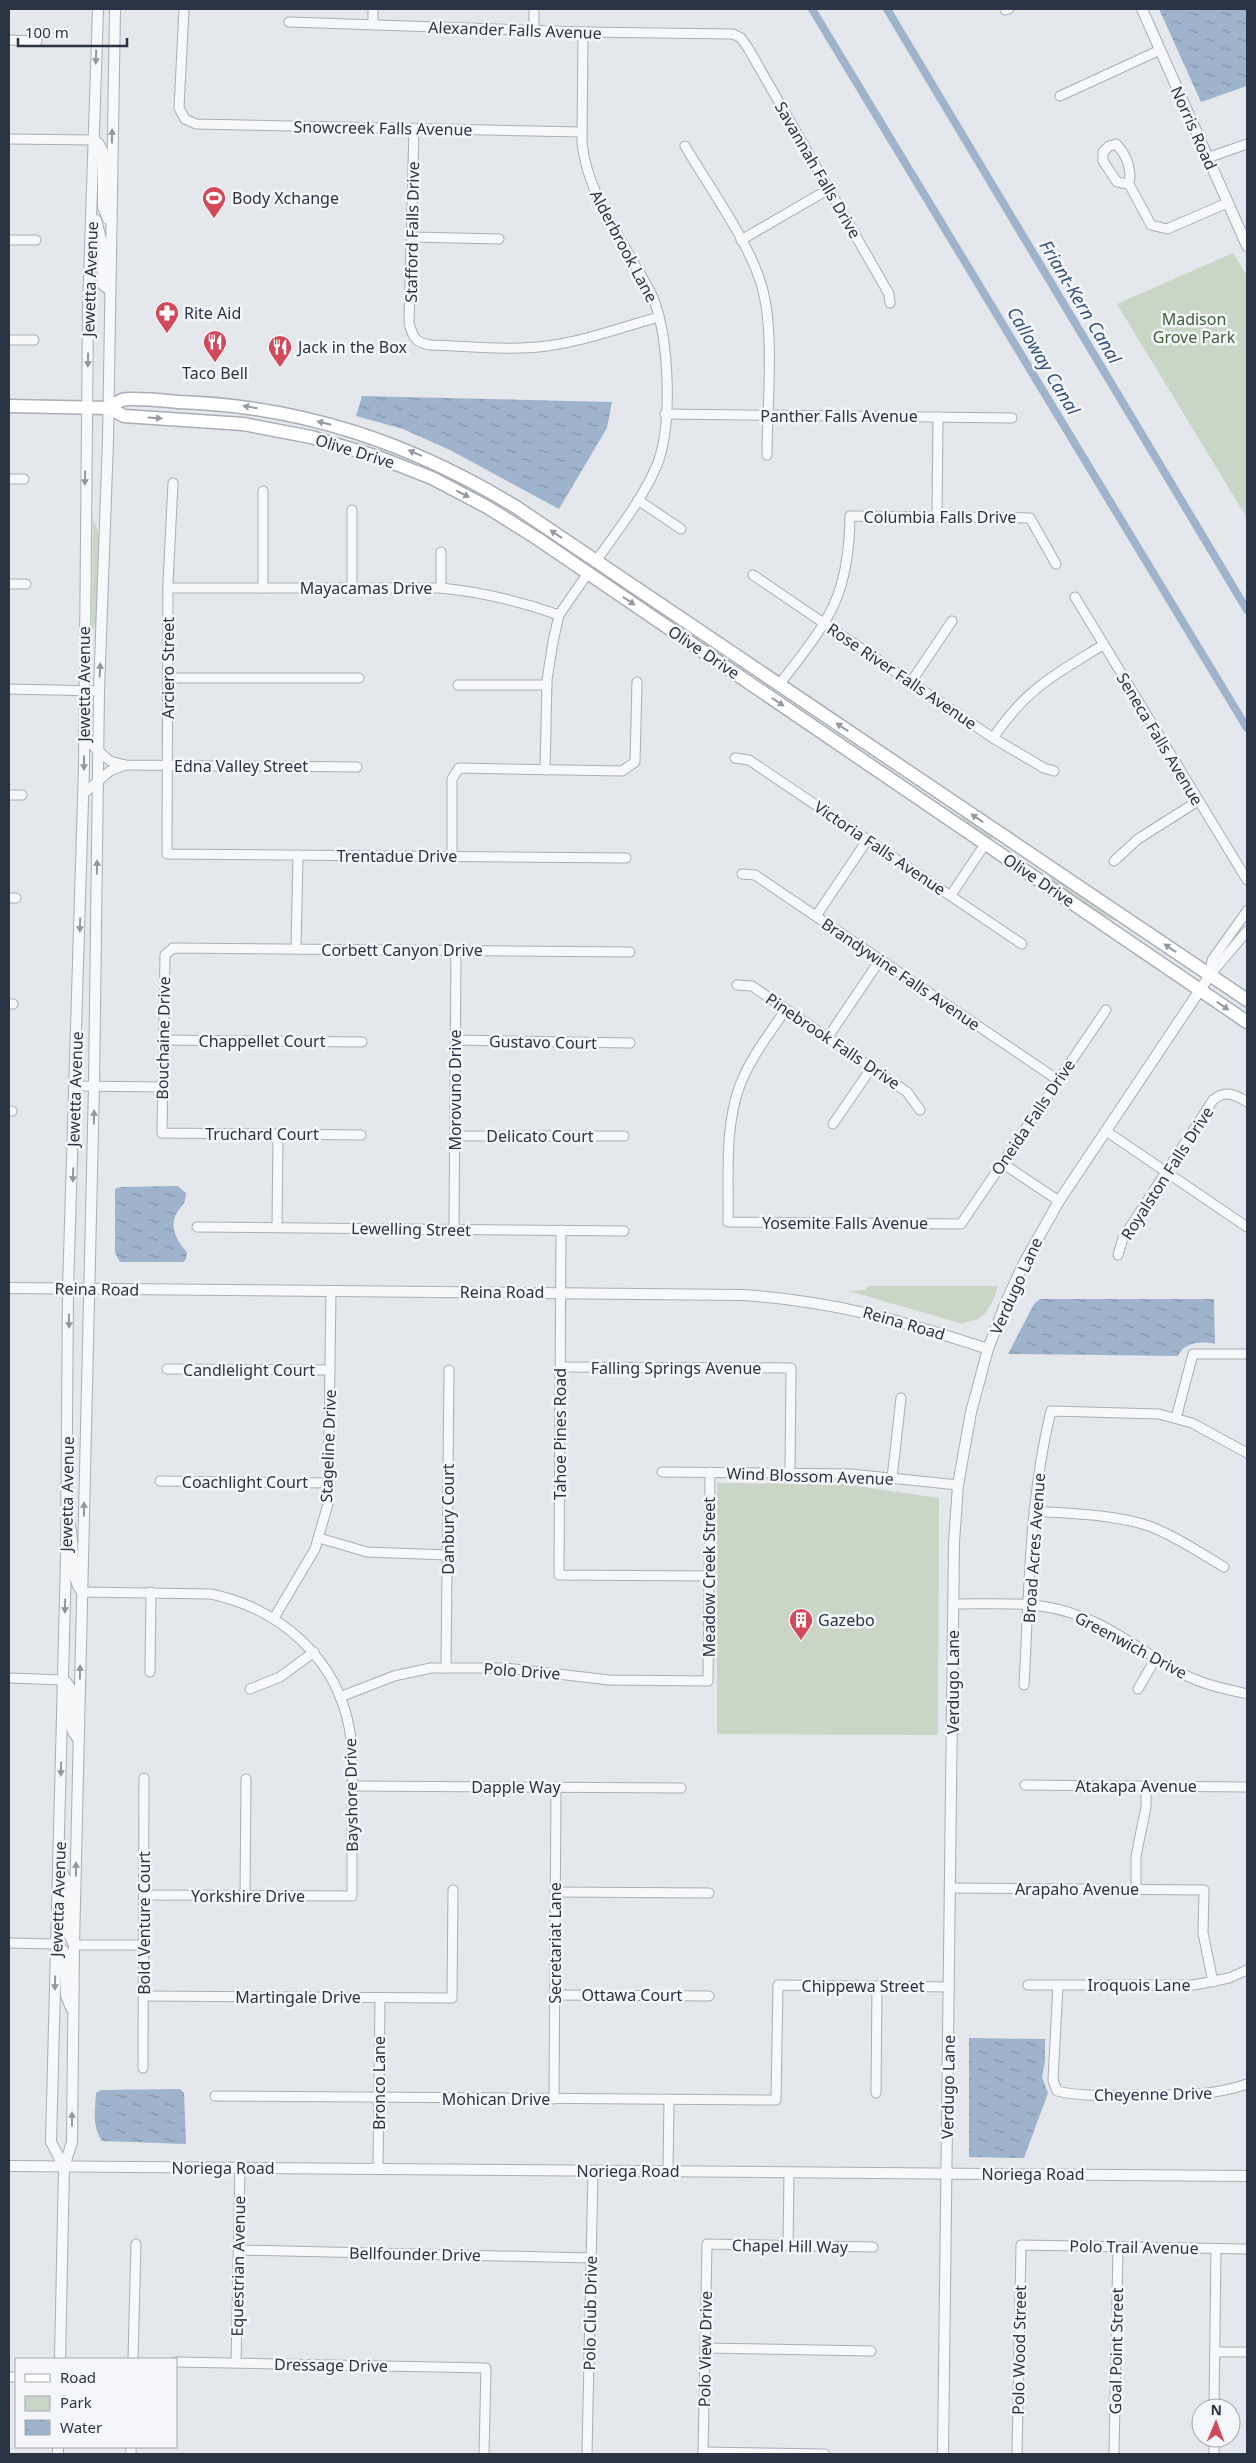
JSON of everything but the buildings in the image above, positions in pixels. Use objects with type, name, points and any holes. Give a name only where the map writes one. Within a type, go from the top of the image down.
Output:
[{"type":"main road","name":"Olive Drive","points":[[109,408],[123,400],[208,403],[298,416],[351,429],[400,447],[484,487],[649,596],[1247,1000]]},
{"type":"main road","name":"Olive Drive","points":[[9,406],[109,408],[124,416],[217,421],[277,430],[311,437],[378,457],[420,473],[487,507],[538,539],[1247,1022]]},
{"type":"main road","points":[[217,421],[292,422],[298,416]]},
{"type":"main road","points":[[420,473],[430,468],[484,487]]},
{"type":"main road","points":[[538,539],[588,562],[596,561]]},
{"type":"main road","points":[[588,573],[600,572],[649,596]]},
{"type":"main road","points":[[719,662],[761,682],[772,686],[779,685]]},
{"type":"main road","points":[[985,844],[991,841],[996,842],[1031,863],[1042,862]]},
{"type":"street","name":"Jewetta Avenue","points":[[64,2167],[51,2142],[67,1514],[68,1289],[76,1086],[83,794],[87,407],[98,9]]},
{"type":"street","name":"Jewetta Avenue","points":[[60,2358],[64,2167],[72,2142],[74,1944],[94,1081],[99,691],[109,408],[110,227],[115,9]]},
{"type":"street","name":"Snowcreek Falls Avenue","points":[[184,9],[179,108],[185,119],[196,124],[582,132]]},
{"type":"street","points":[[373,9],[373,25]]},
{"type":"street","points":[[534,9],[534,31]]},
{"type":"street","name":"Norris Road","points":[[1142,9],[1247,246]]},
{"type":"street","name":"Alexander Falls Avenue","points":[[289,22],[534,31],[733,34],[741,38]]},
{"type":"street","name":"Alderbrook Lane","points":[[583,32],[582,132],[584,158],[593,188],[654,299],[666,360],[662,448],[649,482],[596,561]]},
{"type":"street","name":"Savannah Falls Drive","points":[[741,38],[889,294],[890,302]]},
{"type":"street","points":[[9,40],[37,41]]},
{"type":"street","points":[[1060,96],[1160,50]]},
{"type":"street","name":"Stafford Falls Drive","points":[[414,128],[410,323],[412,336],[419,343],[431,345],[533,347],[572,342],[659,317]]},
{"type":"street","points":[[9,139],[94,140],[99,144],[102,152],[103,207],[110,227]]},
{"type":"street","points":[[1207,158],[1247,144]]},
{"type":"street","points":[[685,146],[741,240],[757,272],[766,306],[767,455]]},
{"type":"street","points":[[1129,184],[1151,225],[1167,229],[1227,203]]},
{"type":"street","points":[[741,240],[829,189]]},
{"type":"street","points":[[93,207],[102,243],[103,285],[110,290]]},
{"type":"street","points":[[412,237],[499,239]]},
{"type":"street","points":[[9,240],[36,240]]},
{"type":"street","points":[[9,340],[34,340]]},
{"type":"street","name":"Panther Falls Avenue","points":[[665,414],[1012,418]]},
{"type":"street","points":[[937,517],[938,417]]},
{"type":"street","points":[[9,479],[24,479]]},
{"type":"street","name":"Arciero Street","points":[[167,854],[168,588],[173,483]]},
{"type":"street","points":[[263,491],[263,588]]},
{"type":"street","points":[[638,500],[681,529]]},
{"type":"street","points":[[352,510],[352,589]]},
{"type":"street","name":"Columbia Falls Drive","points":[[825,624],[837,600],[845,576],[849,550],[850,516],[1030,518],[1056,564]]},
{"type":"street","points":[[441,552],[441,588]]},
{"type":"street","points":[[545,770],[546,685],[553,642],[559,615],[588,573]]},
{"type":"street","name":"Rose River Falls Avenue","points":[[753,575],[993,738],[1044,768],[1054,771]]},
{"type":"street","points":[[9,584],[26,584]]},
{"type":"street","name":"Mayacamas Drive","points":[[168,588],[441,588],[473,591],[509,598],[559,615]]},
{"type":"street","name":"Seneca Falls Avenue","points":[[1075,597],[1247,880]]},
{"type":"street","points":[[911,682],[952,621]]},
{"type":"street","points":[[779,685],[825,624]]},
{"type":"street","points":[[993,738],[1009,715],[1032,691],[1103,645]]},
{"type":"street","points":[[168,678],[359,678]]},
{"type":"street","points":[[452,856],[452,779],[459,768],[622,771],[635,762],[638,682]]},
{"type":"street","points":[[458,685],[546,685]]},
{"type":"street","points":[[9,689],[99,691]]},
{"type":"street","name":"Edna Valley Street","points":[[84,738],[110,760],[125,765],[357,767]]},
{"type":"street","name":"Victoria Falls Avenue","points":[[735,758],[749,760],[1022,944]]},
{"type":"street","name":"Edna Valley Street","points":[[83,794],[110,771],[125,765]]},
{"type":"street","points":[[9,795],[22,795]]},
{"type":"street","points":[[1114,861],[1138,839],[1198,801]]},
{"type":"street","points":[[816,916],[868,839]]},
{"type":"street","points":[[951,895],[985,844]]},
{"type":"street","name":"Trentadue Drive","points":[[167,854],[626,858]]},
{"type":"street","points":[[296,949],[298,855]]},
{"type":"street","name":"Brandywine Falls Avenue","points":[[742,874],[755,875],[1058,1080]]},
{"type":"street","points":[[1210,975],[1212,960],[1247,911]]},
{"type":"street","points":[[1210,975],[1247,931]]},
{"type":"street","name":"Corbett Canyon Drive","points":[[173,948],[630,952]]},
{"type":"street","name":"Bouchaine Drive","points":[[162,1133],[162,1040],[165,954],[173,948]]},
{"type":"street","name":"Morovuno Drive","points":[[454,1229],[456,950]]},
{"type":"street","points":[[828,1037],[880,960]]},
{"type":"street","name":"Verdugo Lane","points":[[943,2454],[954,1604],[958,1486],[971,1412],[988,1349],[1023,1264],[1059,1202],[1210,975]]},
{"type":"street","name":"Pinebrook Falls Drive","points":[[737,985],[752,986],[872,1067],[907,1092],[920,1110]]},
{"type":"street","name":"Yosemite Falls Avenue","points":[[786,1009],[749,1066],[735,1100],[729,1135],[728,1222],[961,1224]]},
{"type":"street","name":"Oneida Falls Drive","points":[[961,1224],[1106,1010]]},
{"type":"street","name":"Chappellet Court","points":[[162,1040],[362,1042]]},
{"type":"street","name":"Gustavo Court","points":[[456,1040],[630,1043]]},
{"type":"street","points":[[833,1124],[872,1067]]},
{"type":"street","points":[[76,1086],[94,1081],[117,1086],[162,1087]]},
{"type":"street","name":"Royalston Falls Drive","points":[[1118,1255],[1123,1238],[1213,1100],[1221,1094],[1234,1094],[1247,1102]]},
{"type":"street","points":[[1106,1131],[1247,1227]]},
{"type":"street","name":"Truchard Court","points":[[162,1133],[361,1135]]},
{"type":"street","points":[[277,1227],[278,1134]]},
{"type":"street","name":"Delicato Court","points":[[455,1136],[624,1136]]},
{"type":"street","points":[[1002,1163],[1059,1202]]},
{"type":"street","name":"Lewelling Street","points":[[197,1227],[624,1231]]},
{"type":"street","name":"Tahoe Pines Road","points":[[561,1230],[559,1575],[709,1576]]},
{"type":"street","name":"Reina Road","points":[[9,1288],[743,1294],[812,1301],[880,1315],[988,1349]]},
{"type":"street","name":"Stageline Drive","points":[[274,1618],[309,1562],[320,1538],[328,1504],[331,1291]]},
{"type":"street","points":[[1247,1354],[1193,1354],[1176,1418],[1208,1430],[1247,1454]]},
{"type":"street","name":"Falling Springs Avenue","points":[[561,1367],[791,1368],[790,1473]]},
{"type":"street","name":"Candlelight Court","points":[[167,1369],[330,1370]]},
{"type":"street","name":"Danbury Court","points":[[446,1668],[449,1370]]},
{"type":"street","points":[[892,1478],[901,1398]]},
{"type":"street","name":"Broad Acres Avenue","points":[[1024,1686],[1034,1511],[1042,1450],[1051,1411],[1141,1412],[1176,1418]]},
{"type":"street","name":"Wind Blossom Avenue","points":[[662,1472],[851,1474],[958,1486]]},
{"type":"street","name":"Meadow Creek Street","points":[[708,1681],[710,1472]]},
{"type":"street","name":"Coachlight Court","points":[[160,1481],[329,1483]]},
{"type":"street","points":[[1034,1511],[1106,1517],[1135,1522],[1167,1534],[1224,1567]]},
{"type":"street","points":[[67,1514],[74,1535],[74,1578],[82,1592]]},
{"type":"street","points":[[320,1538],[367,1552],[447,1555]]},
{"type":"street","name":"Bayshore Drive","points":[[82,1592],[211,1594],[244,1603],[274,1618],[296,1634],[314,1652],[326,1668],[340,1697],[351,1733],[352,1896]]},
{"type":"street","points":[[150,1672],[151,1592]]},
{"type":"street","name":"Greenwich Drive","points":[[954,1604],[1028,1604],[1057,1609],[1082,1617],[1201,1682],[1247,1694]]},
{"type":"street","points":[[250,1689],[280,1677],[314,1652]]},
{"type":"street","points":[[1138,1689],[1156,1658]]},
{"type":"street","name":"Polo Drive","points":[[340,1697],[411,1671],[446,1668],[526,1669],[609,1680],[708,1681]]},
{"type":"street","points":[[9,1678],[63,1680],[68,1684],[72,1692],[72,1729],[79,1740]]},
{"type":"street","name":"Bold Venture Court","points":[[143,2068],[144,1778]]},
{"type":"street","points":[[245,1896],[246,1779]]},
{"type":"street","name":"Atakapa Avenue","points":[[1024,1785],[1247,1787]]},
{"type":"street","name":"Dapple Way","points":[[352,1786],[680,1788]]},
{"type":"street","points":[[1136,1890],[1136,1856],[1146,1807],[1146,1786]]},
{"type":"street","name":"Secretariat Lane","points":[[554,2099],[556,1787]]},
{"type":"street","points":[[59,1867],[68,1883],[68,1930],[74,1944],[144,1945]]},
{"type":"street","name":"Arapaho Avenue","points":[[951,1888],[1204,1890],[1203,1932],[1212,1982]]},
{"type":"street","name":"Martingale Drive","points":[[143,1996],[452,1998],[453,1890]]},
{"type":"street","points":[[556,1892],[709,1893]]},
{"type":"street","name":"Yorkshire Drive","points":[[144,1895],[352,1896]]},
{"type":"street","points":[[9,1943],[56,1944],[64,1951],[66,1994],[73,2014]]},
{"type":"street","name":"Iroquois Lane","points":[[1028,1985],[1176,1986],[1212,1982],[1247,1970]]},
{"type":"street","name":"Chippewa Street","points":[[776,2100],[778,1985],[949,1987]]},
{"type":"street","name":"Cheyenne Drive","points":[[1058,1985],[1053,2080],[1057,2090],[1077,2095],[1185,2095],[1218,2092],[1247,2084]]},
{"type":"street","points":[[876,2093],[877,1986]]},
{"type":"street","name":"Ottawa Court","points":[[555,1995],[708,1996]]},
{"type":"street","name":"Bronco Lane","points":[[378,2169],[380,1998]]},
{"type":"street","name":"Mohican Drive","points":[[215,2096],[776,2100]]},
{"type":"street","points":[[668,2172],[669,2100]]},
{"type":"street","name":"Noriega Road","points":[[9,2166],[1247,2176]]},
{"type":"street","name":"Equestrian Avenue","points":[[236,2363],[240,2168]]},
{"type":"street","name":"Polo Club Drive","points":[[587,2454],[593,2171]]},
{"type":"street","points":[[788,2246],[789,2172]]},
{"type":"street","points":[[133,2358],[136,2244]]},
{"type":"street","name":"Chapel Hill Way","points":[[707,2244],[873,2247]]},
{"type":"street","name":"Polo View Drive","points":[[703,2453],[707,2244]]},
{"type":"street","name":"Polo Trail Avenue","points":[[1021,2245],[1247,2249]]},
{"type":"street","name":"Polo Wood Street","points":[[1017,2454],[1021,2245]]},
{"type":"street","name":"Goal Point Street","points":[[1114,2454],[1118,2247]]},
{"type":"street","points":[[1214,2398],[1216,2249]]},
{"type":"street","name":"Bellfounder Drive","points":[[238,2250],[591,2258]]},
{"type":"street","points":[[705,2348],[872,2351]]},
{"type":"street","points":[[1215,2352],[1247,2352]]},
{"type":"street","name":"Dressage Drive","points":[[178,2362],[486,2368],[484,2454]]},
{"type":"street","points":[[703,2453],[825,2454]]},
{"type":"green space","name":"Madison Grove Park","points":[[1233,253],[1247,276],[1247,518],[1117,304]]},
{"type":"green space","points":[[93,519],[99,534],[96,623],[92,632]]},
{"type":"green space","points":[[962,815],[993,836],[991,839],[960,818]]},
{"type":"green space","points":[[1049,876],[1061,881],[1122,920],[1119,922],[1102,915],[1048,878]]},
{"type":"green space","points":[[868,1286],[998,1286],[993,1300],[985,1313],[978,1319],[963,1324],[849,1291],[866,1290]]},
{"type":"green space","points":[[717,1483],[841,1484],[939,1498],[938,1735],[717,1734]]},
{"type":"water","points":[[1159,9],[1247,9],[1247,86],[1201,102]]},
{"type":"water","points":[[362,396],[612,402],[607,428],[559,509],[450,450],[403,429],[356,416]]},
{"type":"water","points":[[178,1186],[186,1193],[186,1196],[184,1203],[175,1216],[174,1227],[177,1238],[187,1252],[186,1259],[183,1262],[120,1262],[115,1253],[115,1189],[121,1187]]},
{"type":"water","points":[[1040,1299],[1214,1299],[1215,1344],[1189,1345],[1178,1356],[1008,1354],[1034,1304]]},
{"type":"water","points":[[969,2038],[1045,2039],[1045,2061],[1042,2077],[1048,2093],[1024,2158],[969,2157]]},
{"type":"water","points":[[180,2089],[184,2093],[186,2144],[102,2141],[95,2124],[96,2093],[101,2090]]},
{"type":"waterway","name":"Calloway Canal","points":[[812,9],[1247,728]]},
{"type":"waterway","name":"Friant-Kern Canal","points":[[887,9],[1247,610]]},
{"type":"place","name":"Body Xchange","points":[[214,219]]},
{"type":"place","name":"Rite Aid","points":[[167,334]]},
{"type":"place","name":"Taco Bell","points":[[215,363]]},
{"type":"place","name":"Jack in the Box","points":[[280,368]]},
{"type":"place","name":"Gazebo","points":[[801,1641]]}]
